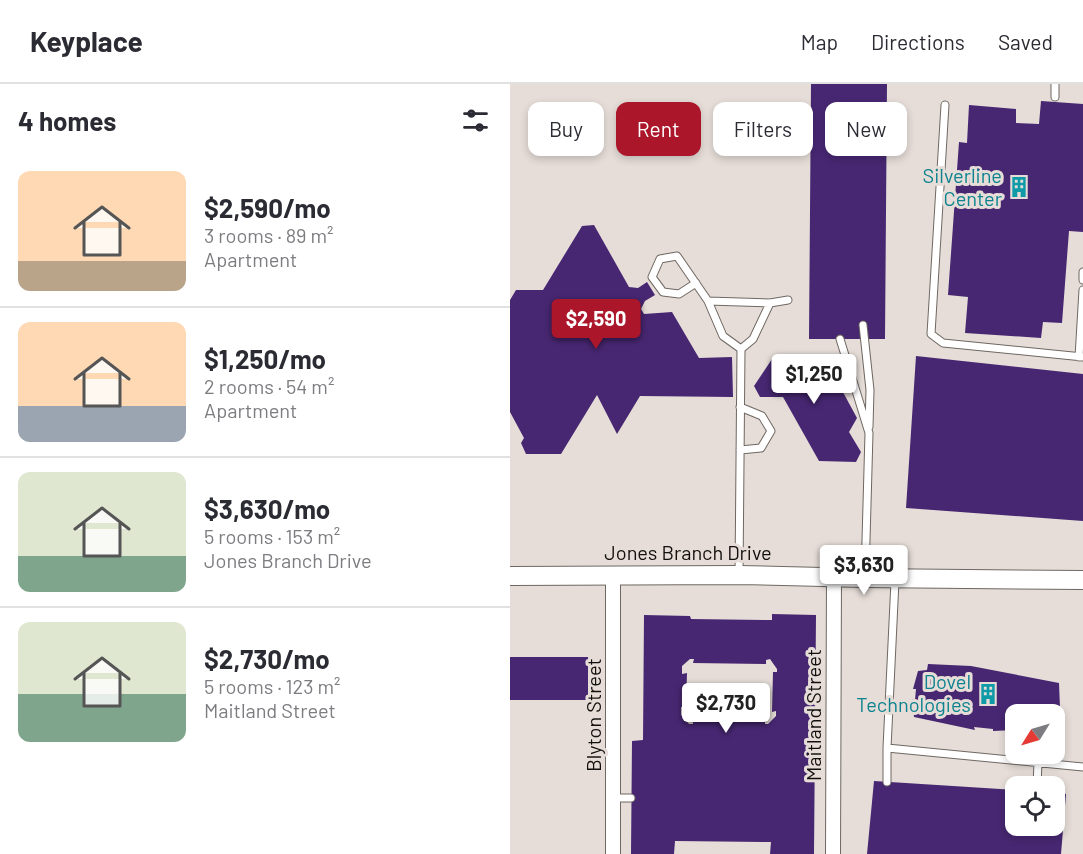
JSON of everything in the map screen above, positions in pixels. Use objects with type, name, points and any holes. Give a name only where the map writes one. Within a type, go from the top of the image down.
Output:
[{"type":"street","name":"Jones Branch Drive","points":[[510,576],[739,575],[1083,580]]},
{"type":"street","name":"Blyton Street","points":[[613,576],[613,854]]},
{"type":"street","name":"Maitland Street","points":[[833,854],[834,576]]},
{"type":"lane","points":[[1054,97],[1055,84]]},
{"type":"lane","points":[[945,105],[931,334],[943,344],[1081,357],[1083,292]]},
{"type":"lane","points":[[696,283],[679,294],[663,292],[652,277],[660,259],[677,256],[696,283],[708,301],[723,336],[741,349]]},
{"type":"lane","points":[[1083,272],[1083,280]]},
{"type":"lane","points":[[708,301],[770,303],[788,300]]},
{"type":"lane","points":[[739,575],[741,349],[753,339],[770,303]]},
{"type":"lane","points":[[863,325],[870,390],[864,578]]},
{"type":"lane","points":[[840,339],[868,433]]},
{"type":"lane","points":[[740,407],[762,416],[771,431],[761,448],[740,450]]},
{"type":"lane","points":[[887,782],[895,578]]},
{"type":"lane","points":[[887,748],[1005,759]]},
{"type":"lane","points":[[1056,764],[1083,767]]},
{"type":"lane","points":[[613,798],[631,798]]},
{"type":"building","points":[[811,84],[887,84],[887,102],[825,102],[825,156],[886,156],[885,339],[809,339],[810,156],[813,156],[813,102],[811,102]]},
{"type":"building","name":"Silverline Center","points":[[1041,101],[1083,104],[1083,232],[1069,231],[1062,323],[1043,322],[1041,338],[965,333],[968,297],[948,295],[959,142],[967,143],[969,105],[1016,109],[1016,123],[1039,124]]},
{"type":"building","points":[[594,225],[629,287],[638,288],[647,282],[655,295],[645,301],[641,309],[644,314],[672,312],[699,358],[732,357],[733,397],[640,396],[617,434],[597,395],[561,454],[526,454],[521,443],[524,438],[510,412],[510,300],[516,290],[543,290],[582,226]]},
{"type":"building","points":[[774,356],[825,359],[857,418],[849,432],[861,452],[856,462],[819,461],[783,397],[760,397],[754,386]]},
{"type":"building","points":[[916,356],[1083,374],[1083,521],[906,508]]},
{"type":"building","points":[[772,614],[816,615],[814,854],[770,854],[771,842],[675,841],[674,854],[631,854],[632,741],[643,740],[644,615],[690,616],[691,619],[772,620]],"holes":[[[690,659],[694,659],[693,663],[766,664],[766,660],[770,659],[777,669],[777,672],[773,672],[772,712],[776,711],[776,716],[768,724],[765,724],[765,719],[693,718],[693,724],[689,724],[681,715],[681,707],[686,707],[687,673],[682,674],[682,666]]]},
{"type":"building","points":[[510,657],[588,657],[588,700],[510,700]]},
{"type":"building","name":"Dovel Technologies","points":[[928,664],[971,666],[1059,683],[1060,704],[1005,704],[1005,730],[993,731],[993,729],[974,727],[975,730],[914,717],[912,699],[915,700],[916,689],[913,689],[918,671],[927,670]]},
{"type":"building","points":[[874,781],[1005,789],[1005,836],[1062,836],[1061,854],[867,854]]},
{"type":"place","name":"Silverline Center","points":[[1019,187]]},
{"type":"place","name":"Dovel Technologies","points":[[988,694]]}]
